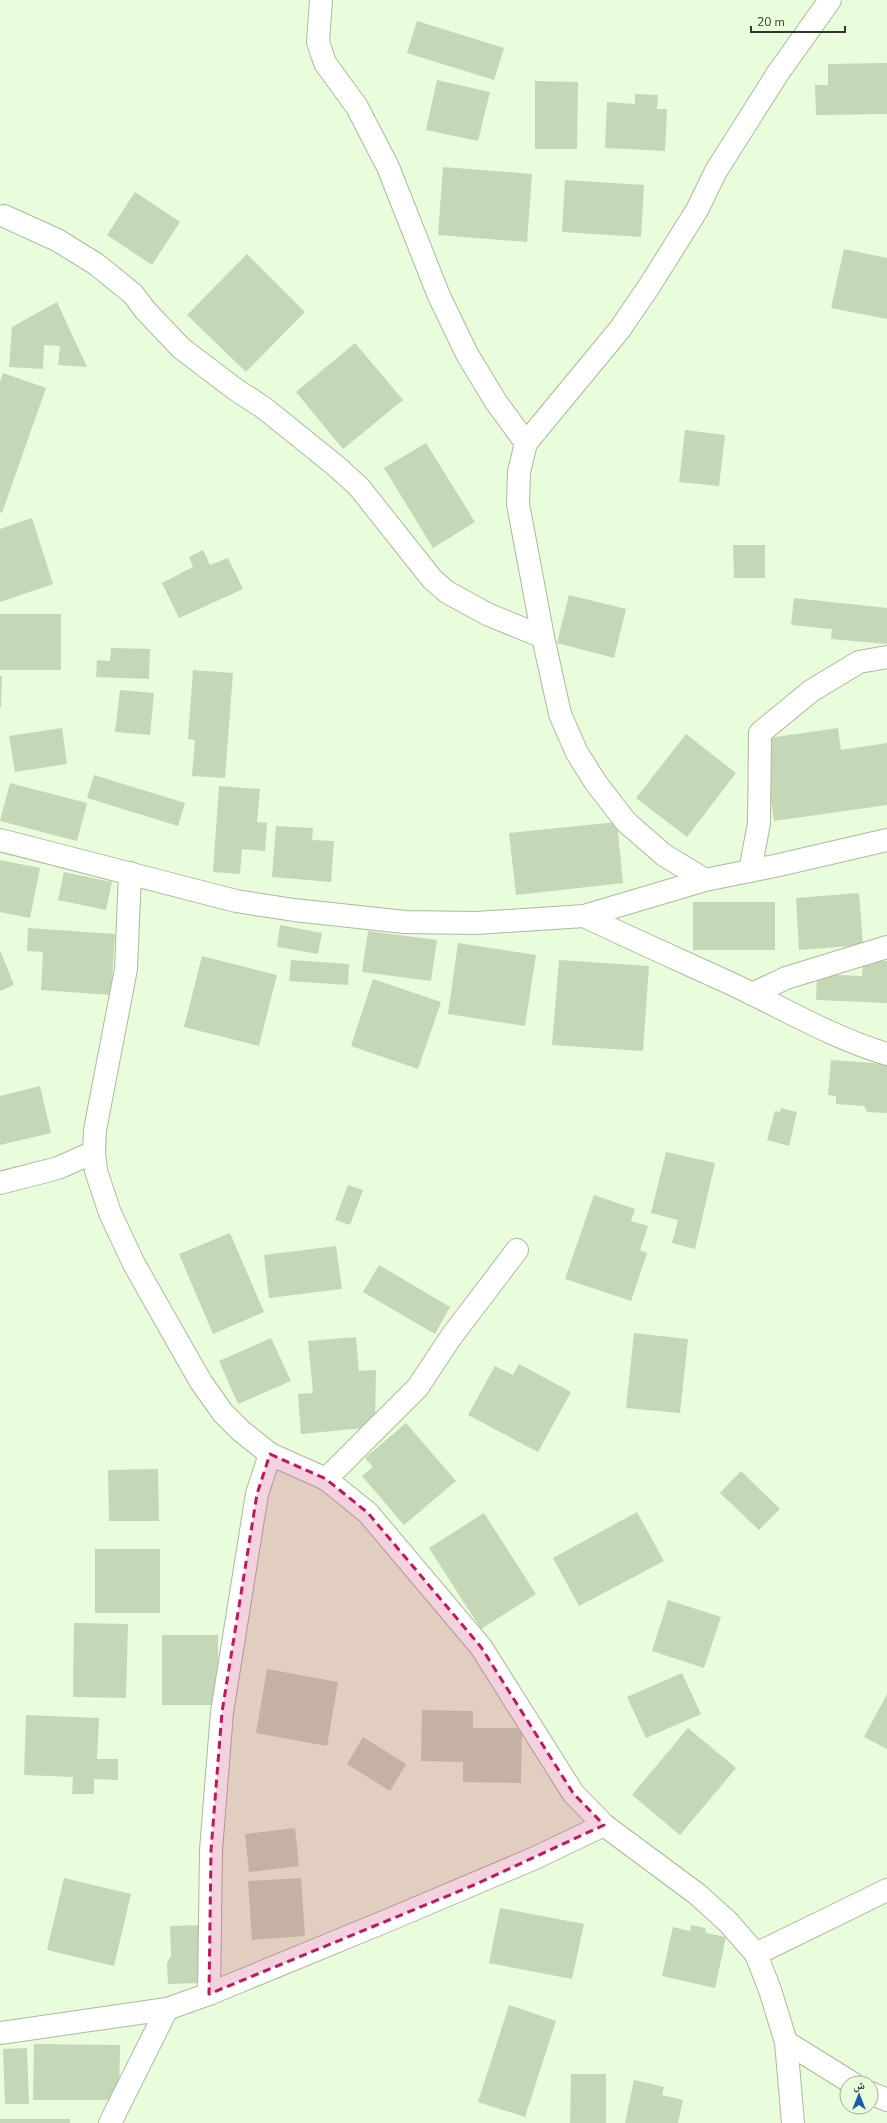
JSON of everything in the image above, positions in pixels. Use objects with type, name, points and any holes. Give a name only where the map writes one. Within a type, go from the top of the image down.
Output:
[{"type":"street","points":[[321,0],[318,42],[325,63],[357,106],[388,167],[439,296],[467,354],[496,402],[526,443]]},
{"type":"street","points":[[705,880],[664,855],[632,826],[596,782],[577,753],[560,714],[543,637],[518,504],[519,472],[526,443],[620,329],[650,285],[697,210],[716,171],[778,73],[830,0]]},
{"type":"street","points":[[4,216],[57,240],[116,279],[133,294],[145,310],[181,348],[235,389],[264,408],[336,466],[359,487],[432,579],[447,592],[487,614],[543,637]]},
{"type":"street","points":[[750,871],[759,823],[760,732],[811,691],[852,666],[859,662],[887,657]]},
{"type":"street","points":[[0,840],[236,901],[294,910],[405,922],[476,923],[584,916],[705,880],[887,840]]},
{"type":"street","points":[[130,873],[126,969],[95,1130],[94,1152],[96,1171],[110,1213],[134,1264],[181,1347],[222,1413],[241,1432],[270,1454],[326,1479],[368,1513],[481,1647],[573,1793],[604,1825],[697,1894],[728,1922],[756,1954],[770,1990],[786,2042],[793,2123]]},
{"type":"street","points":[[584,916],[830,1032],[863,1047],[887,1054]]},
{"type":"street","points":[[752,994],[786,978],[887,947]]},
{"type":"street","points":[[0,1183],[58,1168],[94,1152]]},
{"type":"street","points":[[326,1479],[418,1387],[451,1337],[517,1250]]},
{"type":"street","points":[[209,1994],[211,1850],[222,1712],[257,1494],[270,1454]]},
{"type":"street","points":[[0,2033],[167,2008],[209,1994],[474,1885],[604,1825]]},
{"type":"street","points":[[756,1954],[887,1890]]},
{"type":"street","points":[[110,2123],[167,2008]]},
{"type":"street","points":[[786,2042],[839,2075]]},
{"type":"highlighted area","points":[[270,1454],[326,1479],[368,1513],[481,1647],[573,1793],[604,1825],[474,1885],[209,1994],[211,1850],[222,1712],[257,1494]]},
{"type":"building","points":[[417,21],[504,48],[494,80],[407,53]]},
{"type":"building","points":[[887,63],[887,114],[816,115],[815,85],[828,85],[828,64]]},
{"type":"building","points":[[437,80],[490,92],[478,141],[426,130]]},
{"type":"building","points":[[535,81],[578,82],[577,149],[535,149]]},
{"type":"building","points":[[635,94],[658,95],[657,109],[667,109],[665,151],[605,148],[607,102],[635,104]]},
{"type":"building","points":[[443,167],[532,174],[527,242],[438,235]]},
{"type":"building","points":[[565,180],[644,185],[641,237],[562,232]]},
{"type":"building","points":[[135,192],[180,222],[152,265],[107,235]]},
{"type":"building","points":[[844,249],[887,258],[887,319],[831,308]]},
{"type":"building","points":[[247,254],[305,312],[246,372],[187,315]]},
{"type":"building","points":[[57,302],[87,367],[58,365],[60,346],[44,345],[43,369],[9,367],[12,327]]},
{"type":"building","points":[[355,343],[403,400],[343,449],[296,392]]},
{"type":"building","points":[[3,373],[46,388],[2,513],[0,512],[0,382]]},
{"type":"building","points":[[685,430],[725,435],[719,486],[679,482]]},
{"type":"building","points":[[426,443],[475,522],[433,548],[384,468]]},
{"type":"building","points":[[32,518],[53,584],[0,602],[0,529]]},
{"type":"building","points":[[733,545],[765,545],[765,578],[734,578]]},
{"type":"building","points":[[203,550],[210,565],[228,558],[243,589],[179,618],[162,583],[193,567],[189,557]]},
{"type":"building","points":[[569,595],[626,609],[614,658],[557,643]]},
{"type":"building","points":[[794,598],[887,608],[887,644],[831,639],[832,629],[791,625]]},
{"type":"building","points":[[0,614],[61,614],[61,670],[0,670]]},
{"type":"building","points":[[111,648],[150,649],[149,679],[96,677],[97,660],[110,661]]},
{"type":"building","points":[[193,670],[233,673],[225,778],[192,776],[195,740],[188,739]]},
{"type":"building","points":[[0,676],[2,676],[1,707],[0,707]]},
{"type":"building","points":[[120,690],[154,693],[150,735],[115,732]]},
{"type":"building","points":[[62,728],[67,764],[15,772],[9,736]]},
{"type":"building","points":[[838,728],[841,750],[887,743],[887,805],[774,821],[762,739]]},
{"type":"building","points":[[686,734],[736,773],[687,837],[636,798]]},
{"type":"building","points":[[94,775],[185,803],[178,826],[87,798]]},
{"type":"building","points":[[10,783],[87,803],[77,841],[0,821]]},
{"type":"building","points":[[219,786],[260,789],[257,822],[267,823],[265,851],[242,849],[240,874],[213,872]]},
{"type":"building","points":[[617,822],[623,883],[516,895],[509,833]]},
{"type":"building","points":[[276,826],[313,828],[312,840],[334,841],[331,882],[272,877]]},
{"type":"building","points":[[0,860],[40,868],[30,918],[0,912]]},
{"type":"building","points":[[64,872],[112,882],[106,910],[58,900]]},
{"type":"building","points":[[859,893],[863,945],[799,950],[796,898]]},
{"type":"building","points":[[693,902],[775,902],[775,950],[693,950]]},
{"type":"building","points":[[280,925],[322,933],[318,954],[277,947]]},
{"type":"building","points":[[28,928],[115,934],[111,995],[41,990],[43,952],[27,951]]},
{"type":"building","points":[[368,931],[437,940],[431,981],[362,972]]},
{"type":"building","points":[[458,943],[536,955],[525,1026],[448,1014]]},
{"type":"building","points":[[0,950],[14,985],[0,991]]},
{"type":"building","points":[[202,956],[277,975],[259,1046],[184,1027]]},
{"type":"building","points":[[291,960],[349,964],[348,985],[289,981]]},
{"type":"building","points":[[559,960],[649,966],[643,1051],[552,1045]]},
{"type":"building","points":[[863,960],[887,961],[887,1003],[816,1000],[817,974],[862,976]]},
{"type":"building","points":[[373,979],[441,1002],[418,1069],[351,1046]]},
{"type":"building","points":[[831,1060],[887,1064],[887,1113],[867,1112],[864,1106],[836,1104],[836,1096],[828,1095]]},
{"type":"building","points":[[40,1086],[51,1133],[0,1145],[0,1096]]},
{"type":"building","points":[[781,1108],[797,1112],[789,1146],[767,1140],[775,1111],[780,1112]]},
{"type":"building","points":[[666,1152],[715,1163],[695,1249],[672,1243],[678,1220],[651,1213]]},
{"type":"building","points":[[348,1185],[363,1190],[350,1225],[335,1220]]},
{"type":"building","points":[[594,1195],[635,1209],[631,1221],[648,1226],[640,1250],[647,1253],[631,1301],[565,1279]]},
{"type":"building","points":[[230,1233],[264,1312],[213,1334],[179,1254]]},
{"type":"building","points":[[336,1246],[342,1289],[269,1298],[264,1255]]},
{"type":"building","points":[[379,1265],[450,1307],[435,1334],[363,1292]]},
{"type":"building","points":[[634,1333],[688,1339],[680,1413],[626,1408]]},
{"type":"building","points":[[356,1337],[359,1371],[376,1370],[375,1427],[301,1434],[298,1394],[313,1393],[308,1341]]},
{"type":"building","points":[[271,1338],[291,1381],[238,1404],[219,1361]]},
{"type":"building","points":[[519,1364],[571,1392],[538,1452],[468,1415],[495,1366],[513,1375]]},
{"type":"building","points":[[406,1423],[456,1481],[404,1525],[362,1476],[373,1467],[365,1458]]},
{"type":"building","points":[[158,1469],[159,1521],[109,1521],[108,1470]]},
{"type":"building","points":[[741,1471],[780,1509],[759,1530],[720,1493]]},
{"type":"building","points":[[637,1512],[664,1561],[579,1606],[553,1558]]},
{"type":"building","points":[[484,1513],[536,1594],[481,1629],[429,1548]]},
{"type":"building","points":[[95,1549],[160,1549],[160,1613],[95,1613]]},
{"type":"building","points":[[668,1600],[721,1617],[704,1668],[652,1651]]},
{"type":"building","points":[[74,1623],[128,1624],[126,1698],[73,1697]]},
{"type":"building","points":[[162,1635],[218,1635],[218,1705],[162,1705]]},
{"type":"building","points":[[267,1669],[338,1682],[327,1746],[256,1733]]},
{"type":"building","points":[[682,1673],[701,1714],[646,1738],[627,1697]]},
{"type":"building","points":[[887,1694],[887,1749],[864,1737]]},
{"type":"building","points":[[422,1710],[473,1711],[473,1728],[522,1728],[521,1783],[463,1782],[463,1762],[421,1761]]},
{"type":"building","points":[[26,1715],[99,1718],[97,1759],[118,1759],[118,1780],[94,1779],[94,1794],[72,1794],[73,1777],[24,1775]]},
{"type":"building","points":[[688,1728],[736,1768],[680,1835],[632,1795]]},
{"type":"building","points":[[363,1737],[406,1764],[390,1791],[347,1764]]},
{"type":"building","points":[[295,1828],[299,1866],[249,1872],[245,1834]]},
{"type":"building","points":[[64,1878],[131,1894],[114,1966],[47,1950]]},
{"type":"building","points":[[301,1878],[305,1936],[252,1940],[248,1881]]},
{"type":"building","points":[[500,1908],[584,1924],[572,1979],[489,1963]]},
{"type":"building","points":[[203,1925],[200,1983],[168,1984],[167,1963],[171,1956],[170,1926]]},
{"type":"building","points":[[691,1925],[705,1928],[706,1933],[726,1937],[715,1988],[662,1976],[673,1927],[690,1931]]},
{"type":"building","points":[[509,2005],[556,2021],[525,2117],[478,2102]]},
{"type":"building","points":[[34,2044],[120,2045],[119,2100],[33,2100]]},
{"type":"building","points":[[27,2048],[29,2104],[5,2104],[3,2049]]},
{"type":"building","points":[[571,2074],[606,2074],[606,2123],[570,2123]]},
{"type":"building","points":[[634,2080],[664,2087],[662,2095],[683,2100],[678,2123],[625,2123]]},
{"type":"building","points":[[0,2119],[70,2119],[70,2123],[0,2123]]}]
